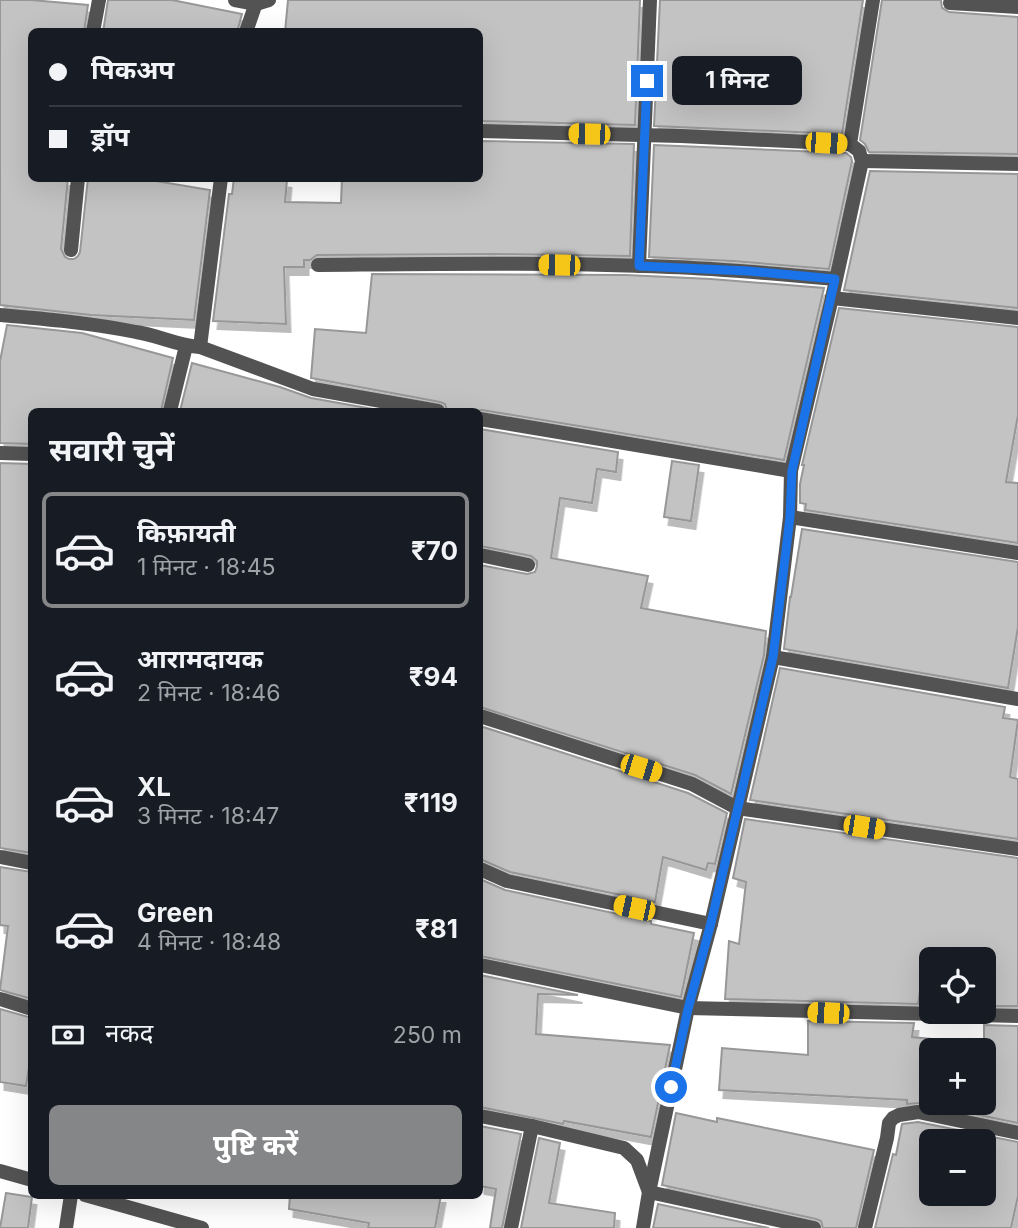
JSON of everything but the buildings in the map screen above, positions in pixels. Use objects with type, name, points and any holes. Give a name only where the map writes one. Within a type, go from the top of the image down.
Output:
[{"type":"street","points":[[94,28],[99,0]]},
{"type":"street","points":[[235,0],[261,1],[248,28]]},
{"type":"street","points":[[639,266],[650,0]]},
{"type":"street","points":[[850,144],[873,0]]},
{"type":"street","points":[[950,3],[1018,8]]},
{"type":"street","points":[[483,131],[850,144],[859,152],[862,161],[792,471],[790,517],[773,657],[711,923],[688,1009],[643,1228]]},
{"type":"street","points":[[862,161],[1018,164]]},
{"type":"street","points":[[71,250],[78,182]]},
{"type":"street","points":[[171,408],[193,346],[220,182]]},
{"type":"street","points":[[318,265],[639,266],[748,271],[835,279]]},
{"type":"street","points":[[832,298],[1018,318]]},
{"type":"street","points":[[0,315],[59,320],[139,332],[193,346],[313,389],[421,408]]},
{"type":"street","points":[[483,420],[792,471]]},
{"type":"street","points":[[0,453],[28,454]]},
{"type":"street","points":[[790,517],[1018,553]]},
{"type":"street","points":[[483,556],[528,565]]},
{"type":"street","points":[[773,657],[1018,699]]},
{"type":"street","points":[[483,717],[692,784],[737,808],[1018,849]]},
{"type":"street","points":[[0,856],[28,862]]},
{"type":"street","points":[[483,870],[507,881],[711,923]]},
{"type":"street","points":[[483,966],[688,1009],[1018,1016]]},
{"type":"street","points":[[0,999],[28,1008]]},
{"type":"street","points":[[865,1228],[889,1123],[893,1118],[918,1112],[1018,1133]]},
{"type":"street","points":[[483,1117],[624,1148],[638,1160],[649,1192]]},
{"type":"street","points":[[511,1228],[533,1126]]},
{"type":"street","points":[[0,1171],[28,1179]]},
{"type":"street","points":[[649,1192],[814,1228]]},
{"type":"street","points":[[66,1228],[70,1199]]},
{"type":"street","points":[[99,1199],[202,1228]]},
{"type":"route","points":[[647,81],[639,266],[748,271],[835,279],[792,471],[790,517],[773,657],[671,1087]]}]
